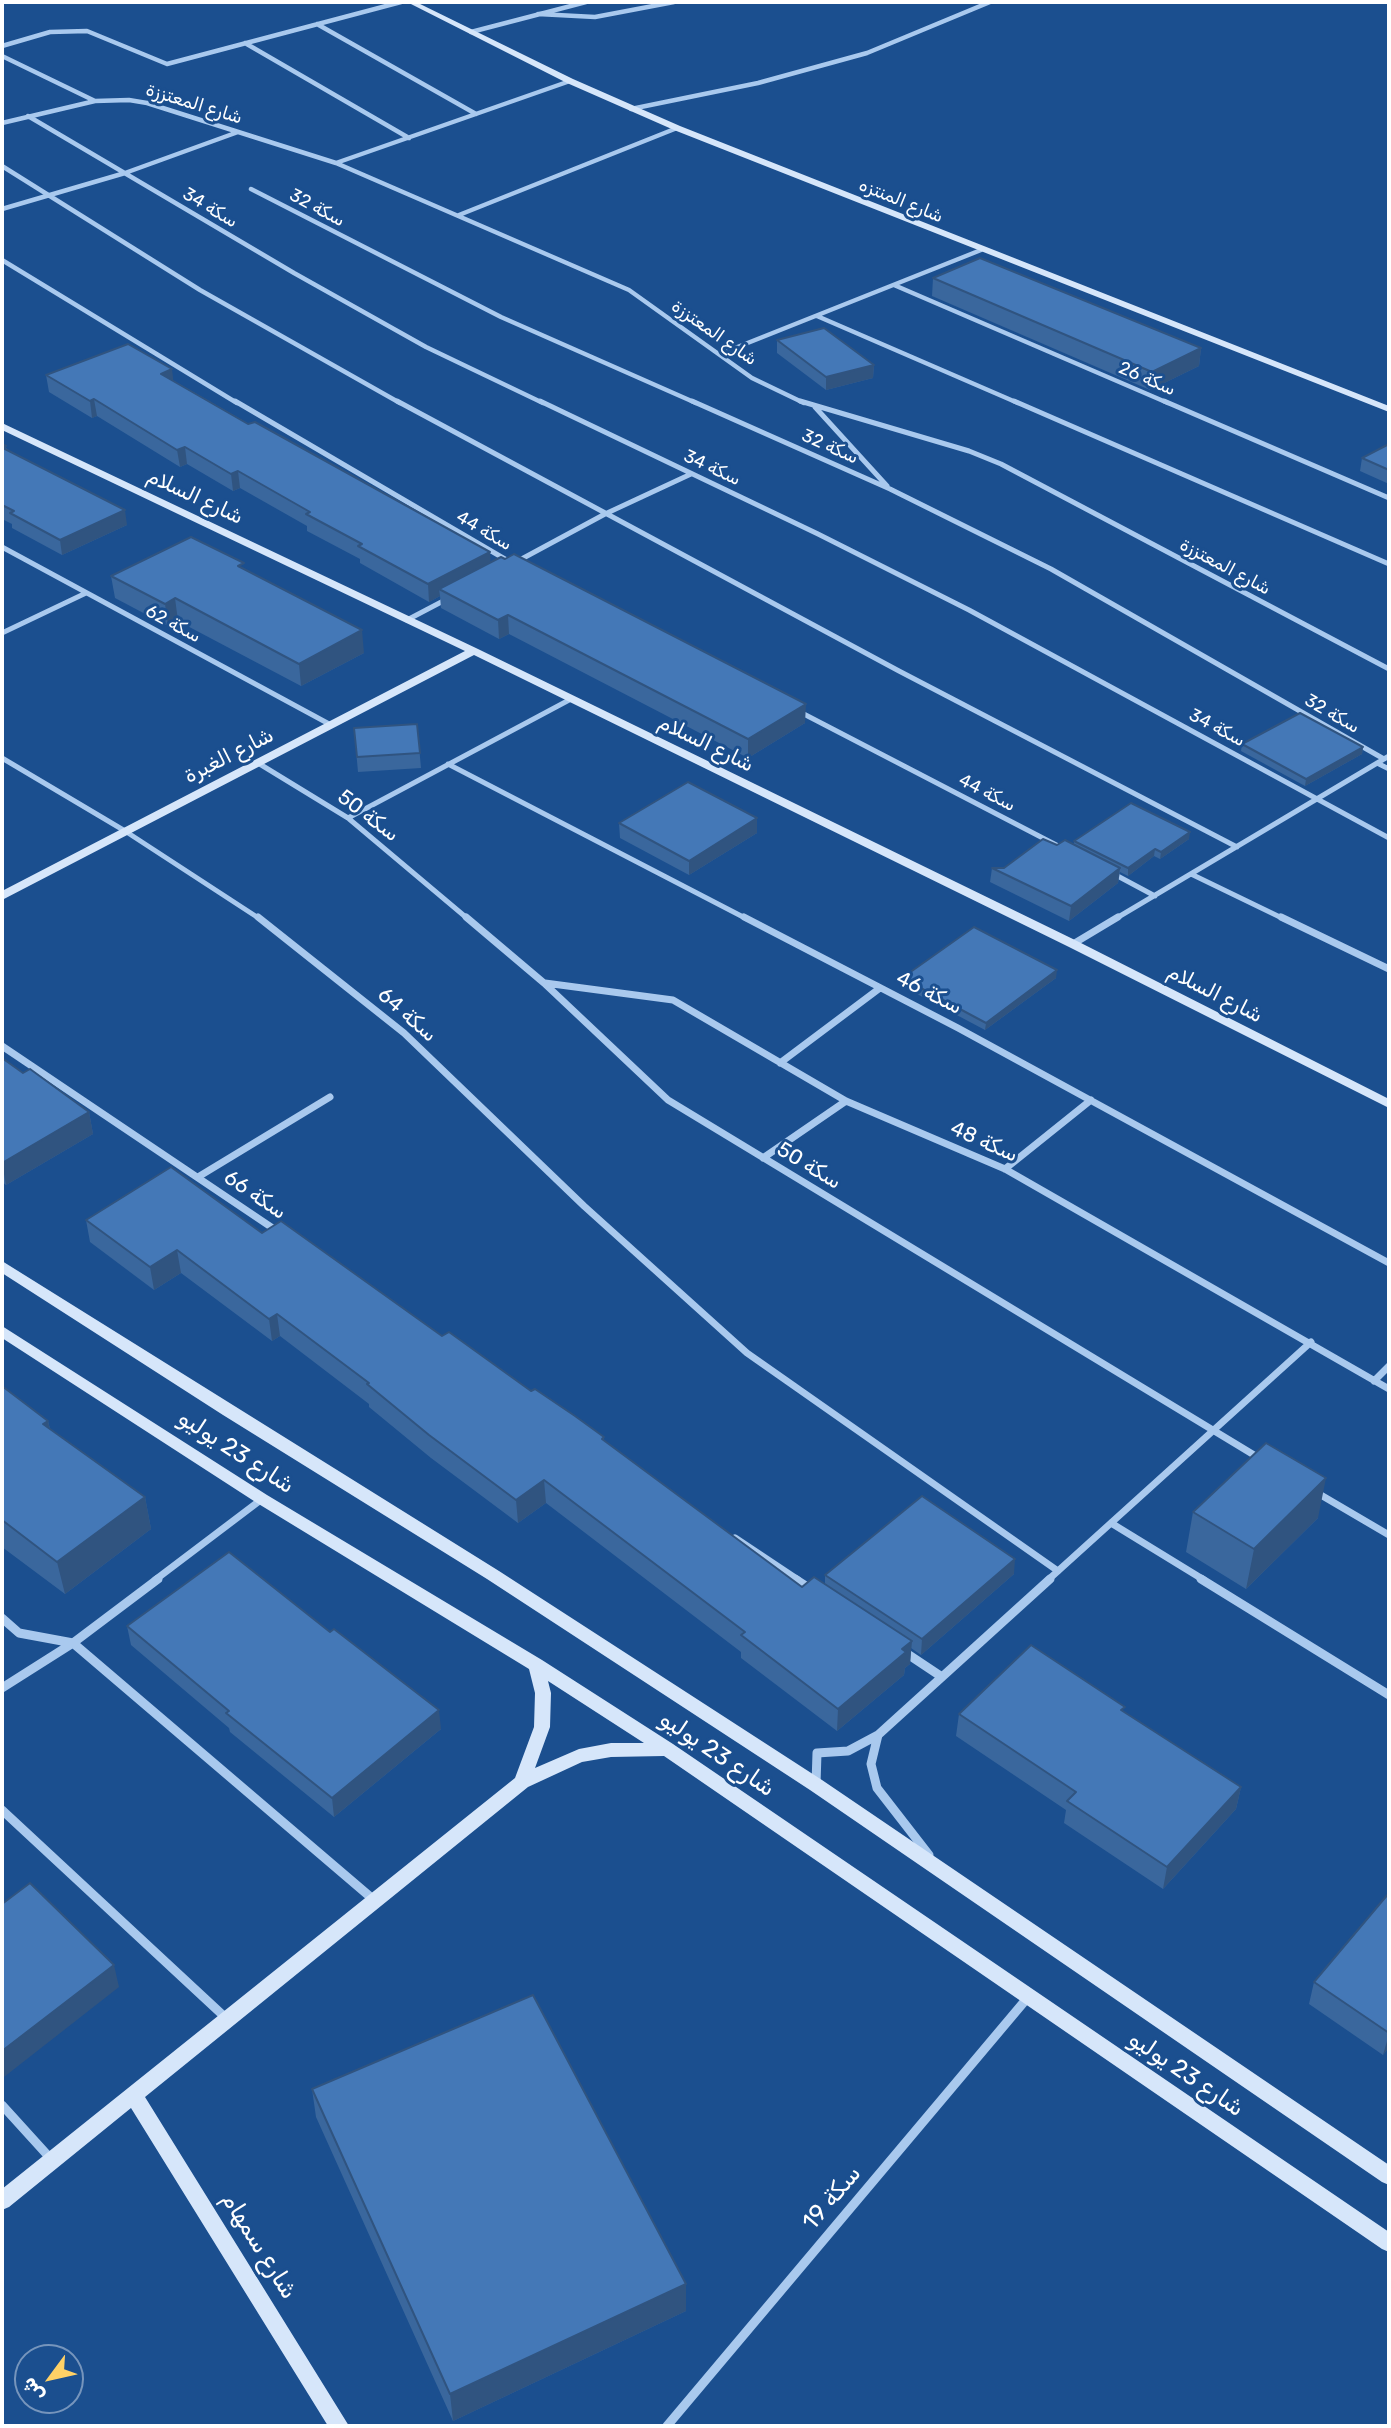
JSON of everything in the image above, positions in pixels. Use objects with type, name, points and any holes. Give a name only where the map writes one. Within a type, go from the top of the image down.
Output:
[{"type":"street","points":[[2,46],[50,32],[87,31],[167,64],[401,2]]},
{"type":"street","name":"شارع المنتزه","points":[[411,2],[631,109],[981,250],[1389,409]]},
{"type":"street","points":[[471,32],[586,2]]},
{"type":"street","points":[[538,14],[595,17],[674,2]]},
{"type":"street","points":[[631,109],[758,83],[856,56],[990,2]]},
{"type":"street","points":[[317,24],[476,114]]},
{"type":"street","points":[[245,43],[409,138]]},
{"type":"street","points":[[2,56],[95,101]]},
{"type":"street","points":[[336,163],[570,81]]},
{"type":"street","name":"شارع المعتززة","points":[[2,123],[95,101],[120,99],[147,103],[336,163],[629,290],[752,378],[814,407],[969,451],[1001,464],[1389,669]]},
{"type":"street","points":[[2,113],[14,119]]},
{"type":"street","name":"سكة 34","points":[[28,116],[426,347],[969,610],[1389,838]]},
{"type":"street","points":[[459,215],[677,128]]},
{"type":"street","points":[[2,209],[125,173],[239,132]]},
{"type":"street","points":[[2,166],[200,290],[605,514],[899,671],[1237,846]]},
{"type":"street","name":"سكة 32","points":[[251,189],[501,317],[890,489],[1051,569],[1387,758]]},
{"type":"street","points":[[720,354],[981,250]]},
{"type":"street","name":"سكة 44","points":[[2,260],[248,410],[526,570]]},
{"type":"street","name":"سكة 26","points":[[894,285],[1389,498]]},
{"type":"street","points":[[817,316],[1389,564]]},
{"type":"street","points":[[814,407],[890,489]]},
{"type":"street","name":"شارع السلام","points":[[2,426],[474,651],[1073,944],[1389,1104]]},
{"type":"street","points":[[502,570],[605,514],[691,474]]},
{"type":"street","name":"سكة 62","points":[[2,547],[331,726]]},
{"type":"street","points":[[2,633],[86,593]]},
{"type":"street","points":[[407,620],[454,595]]},
{"type":"street","name":"شارع الغبرة","points":[[2,896],[474,651]]},
{"type":"street","points":[[348,818],[571,699]]},
{"type":"street","name":"سكة 44","points":[[785,704],[1068,851]]},
{"type":"street","name":"سكة 64","points":[[2,758],[125,831],[276,929],[404,1033],[584,1206],[747,1353],[1058,1571]]},
{"type":"street","points":[[1073,944],[1387,758]]},
{"type":"street","name":"سكة 50","points":[[258,763],[348,818],[544,983],[668,1100],[1271,1466]]},
{"type":"street","name":"سكة 46","points":[[448,764],[880,988],[1389,1263]]},
{"type":"street","points":[[1377,764],[1389,769]]},
{"type":"street","points":[[1105,870],[1154,895]]},
{"type":"street","points":[[1191,874],[1389,969]]},
{"type":"street","name":"سكة 48","points":[[544,983],[673,1000],[846,1101],[1005,1169],[1389,1389]]},
{"type":"street","points":[[780,1063],[880,988]]},
{"type":"street","name":"سكة 66","points":[[2,1046],[291,1240]]},
{"type":"street","points":[[198,1177],[330,1097]]},
{"type":"street","points":[[1005,1169],[1091,1100]]},
{"type":"street","points":[[763,1158],[846,1101]]},
{"type":"street","name":"شارع 23 يوليو","points":[[2,1266],[228,1411],[493,1575],[816,1785],[1389,2176]]},
{"type":"street","name":"شارع 23 يوليو","points":[[2,1331],[262,1499],[536,1665],[667,1749],[1389,2243]]},
{"type":"street","points":[[816,1785],[817,1753],[848,1751],[878,1735],[1311,1342]]},
{"type":"street","points":[[1374,1381],[1389,1366]]},
{"type":"street","points":[[1307,1486],[1389,1535]]},
{"type":"street","points":[[2,1688],[74,1643],[262,1499]]},
{"type":"street","points":[[1111,1523],[1389,1696]]},
{"type":"street","points":[[733,1536],[826,1599]]},
{"type":"street","points":[[2,1619],[19,1633],[74,1643],[374,1901]]},
{"type":"street","points":[[895,1646],[942,1677]]},
{"type":"street","points":[[522,1782],[542,1727],[543,1693],[536,1665]]},
{"type":"street","points":[[878,1735],[872,1764],[877,1788],[939,1869]]},
{"type":"street","points":[[2,2201],[522,1782],[579,1756],[611,1750],[667,1749]]},
{"type":"street","points":[[2,1810],[227,2019]]},
{"type":"street","name":"سكة 19","points":[[667,2426],[1029,1996]]},
{"type":"street","name":"شارع سمهام","points":[[133,2094],[339,2426]]},
{"type":"street","points":[[2,2105],[52,2160]]},
{"type":"building","points":[[980,258],[1201,348],[1152,372],[933,278]]},
{"type":"building","points":[[824,328],[874,365],[826,377],[777,340]]},
{"type":"building","points":[[128,344],[172,369],[161,374],[248,424],[255,422],[490,552],[428,584],[358,546],[362,544],[306,514],[310,512],[238,471],[231,474],[185,447],[177,450],[94,399],[90,401],[46,375]]},
{"type":"building","points":[[2,444],[6,446],[3,448],[125,510],[60,540],[10,513],[14,511],[2,505]]},
{"type":"building","points":[[1389,444],[1389,470],[1362,458]]},
{"type":"building","points":[[191,537],[244,563],[238,566],[362,630],[299,664],[175,598],[165,604],[111,576]]},
{"type":"building","points":[[514,554],[806,704],[748,739],[508,615],[498,620],[439,589],[501,557],[505,559]]},
{"type":"building","points":[[1300,713],[1363,747],[1306,779],[1242,744]]},
{"type":"building","points":[[417,724],[420,753],[357,757],[354,728]]},
{"type":"building","points":[[688,782],[757,818],[689,861],[619,823]]},
{"type":"building","points":[[1131,803],[1190,832],[1161,852],[1155,849],[1128,868],[1074,841]]},
{"type":"building","points":[[1043,839],[1057,845],[1065,840],[1120,868],[1071,906],[992,868],[1004,868]]},
{"type":"building","points":[[974,927],[1057,970],[986,1023],[902,978]]},
{"type":"building","points":[[2,1058],[23,1073],[30,1069],[89,1112],[2,1163]]},
{"type":"building","points":[[171,1167],[262,1233],[281,1221],[442,1336],[449,1332],[531,1391],[535,1389],[575,1416],[604,1437],[602,1439],[802,1587],[814,1577],[912,1641],[902,1649],[906,1652],[838,1709],[741,1635],[745,1632],[544,1480],[516,1500],[429,1435],[367,1384],[369,1383],[277,1314],[269,1319],[177,1250],[150,1267],[86,1220]]},
{"type":"building","points":[[2,1386],[48,1421],[43,1424],[145,1497],[57,1562],[2,1520]]},
{"type":"building","points":[[1266,1443],[1326,1478],[1254,1549],[1193,1512]]},
{"type":"building","points":[[922,1496],[1015,1559],[922,1639],[825,1575]]},
{"type":"building","points":[[229,1552],[330,1632],[334,1629],[439,1710],[332,1798],[226,1713],[229,1711],[127,1626]]},
{"type":"building","points":[[1031,1645],[1125,1707],[1121,1710],[1241,1787],[1167,1867],[1067,1801],[1076,1792],[959,1714]]},
{"type":"building","points":[[30,1883],[114,1965],[2,2051],[2,1904]]},
{"type":"building","points":[[1389,1893],[1389,2033],[1314,1982]]},
{"type":"building","points":[[533,1995],[686,2284],[450,2394],[312,2089]]}]
